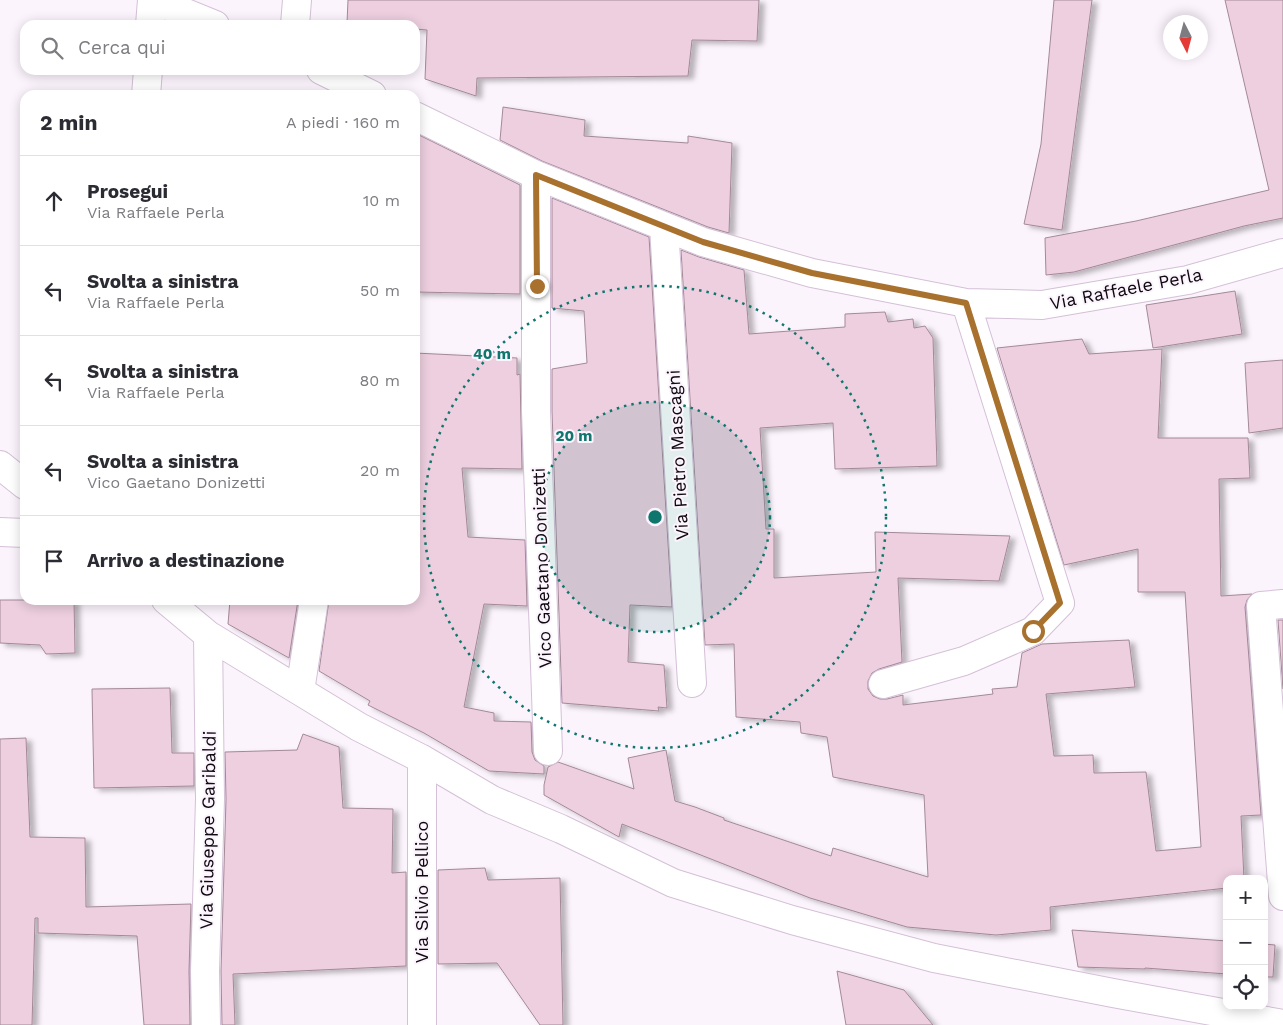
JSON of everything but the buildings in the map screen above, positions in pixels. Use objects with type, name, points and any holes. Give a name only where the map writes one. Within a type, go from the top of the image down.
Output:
[{"type":"street","points":[[151,20],[153,0],[203,20]]},
{"type":"street","points":[[295,20],[297,0]]},
{"type":"street","points":[[146,90],[148,75]]},
{"type":"street","points":[[331,75],[362,90]]},
{"type":"street","name":"Via Raffaele Perla","points":[[420,118],[536,175],[703,242],[812,273],[966,303],[1042,305],[1188,280],[1283,253]]},
{"type":"street","name":"Vico Gaetano Donizetti","points":[[536,175],[536,411],[548,751]]},
{"type":"street","name":"Via Pietro Mascagni","points":[[664,227],[692,682]]},
{"type":"street","points":[[883,684],[964,661],[1033,631],[1060,603],[966,303]]},
{"type":"street","points":[[0,465],[20,481]]},
{"type":"street","points":[[0,532],[20,533]]},
{"type":"street","points":[[1283,604],[1261,606],[1283,896]]},
{"type":"street","points":[[172,605],[208,635],[359,727],[422,759],[492,800],[561,829],[674,883],[783,917],[934,958],[1113,994],[1283,1024]]},
{"type":"street","points":[[300,692],[313,605]]},
{"type":"street","name":"Via Giuseppe Garibaldi","points":[[206,1025],[205,971],[210,799],[208,635]]},
{"type":"street","name":"Via Silvio Pellico","points":[[422,759],[422,1025]]},
{"type":"route","points":[[537,286],[536,175],[703,242],[812,273],[966,303],[1060,603],[1033,631]]}]
